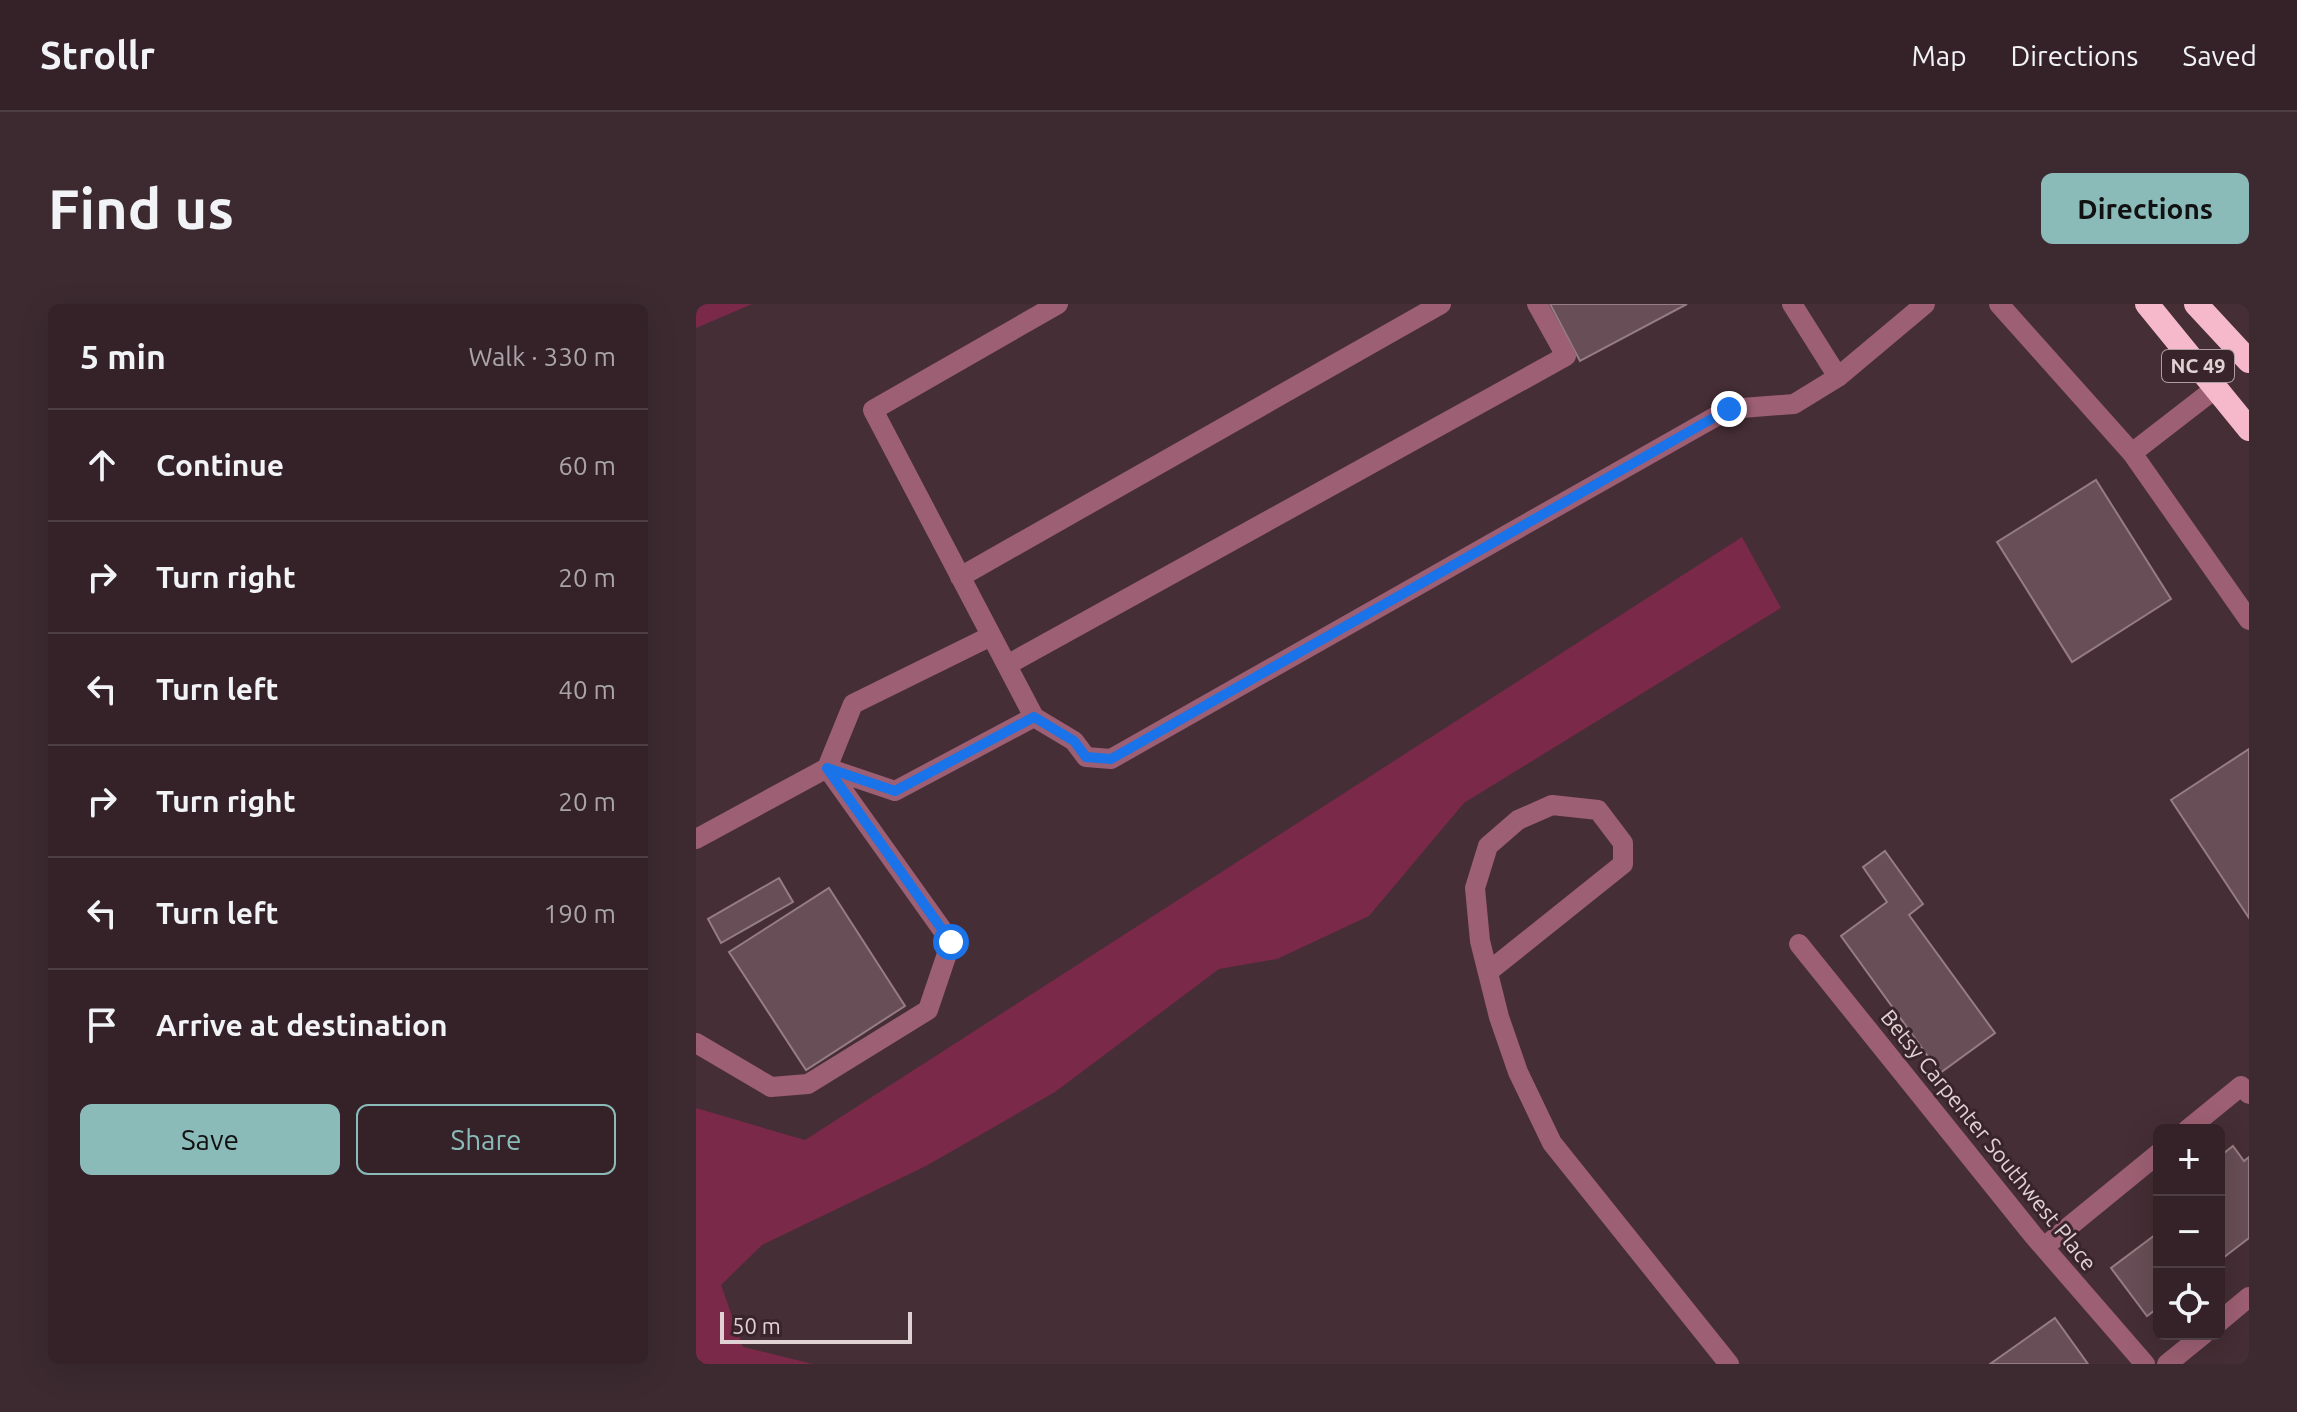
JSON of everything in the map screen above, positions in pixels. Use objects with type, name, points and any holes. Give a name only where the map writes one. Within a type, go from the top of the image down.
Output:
[{"type":"highway","name":"NC 49","points":[[2147,304],[2249,429]]},
{"type":"highway","points":[[2196,304],[2249,361]]},
{"type":"street","points":[[1058,304],[873,410],[1034,717],[1074,741],[1086,757],[1111,759],[1729,409],[1794,404],[1838,377],[1925,304]]},
{"type":"street","points":[[960,577],[1441,304]]},
{"type":"street","points":[[1007,665],[1566,356],[1537,304]]},
{"type":"street","points":[[1792,304],[1838,377]]},
{"type":"street","points":[[1999,304],[2132,453],[2249,620]]},
{"type":"street","points":[[2132,453],[2216,388]]},
{"type":"street","points":[[696,839],[827,768],[853,704],[991,636]]},
{"type":"street","points":[[827,768],[895,791],[1034,717]]},
{"type":"street","points":[[696,1043],[771,1087],[808,1084],[928,1010],[951,942],[827,768]]},
{"type":"street","points":[[1488,972],[1623,864],[1623,843],[1598,810],[1552,805],[1518,820],[1488,846],[1475,888],[1480,941],[1499,1017],[1518,1072],[1552,1143],[1729,1364]]},
{"type":"street","name":"Betsy Carpenter Southwest Place","points":[[1799,944],[2044,1247],[2145,1364]]},
{"type":"street","points":[[2194,1124],[2241,1086],[2249,1094]]},
{"type":"street","points":[[2044,1247],[2153,1158]]},
{"type":"street","points":[[2225,1317],[2249,1297]]},
{"type":"street","points":[[2167,1364],[2197,1340]]},
{"type":"shaded area","points":[[696,304],[752,304],[696,328]]},
{"type":"shaded area","points":[[1742,537],[1781,608],[1464,803],[1369,916],[1277,959],[1219,969],[1055,1092],[926,1166],[762,1245],[721,1285],[743,1347],[813,1364],[696,1364],[696,1108],[805,1140]]},
{"type":"building","points":[[1550,304],[1687,304],[1580,361]]},
{"type":"building","points":[[2096,480],[2171,599],[2072,662],[1997,542]]},
{"type":"building","points":[[2249,749],[2249,918],[2171,800]]},
{"type":"building","points":[[1885,851],[1923,904],[1909,915],[1995,1033],[1940,1073],[1841,936],[1887,902],[1863,867]]},
{"type":"building","points":[[779,878],[793,902],[721,943],[708,919]]},
{"type":"building","points":[[829,888],[905,1006],[806,1070],[729,952]]},
{"type":"building","points":[[2233,1146],[2244,1161],[2249,1157],[2249,1238],[2225,1256],[2225,1196],[2225,1152]]},
{"type":"building","points":[[2153,1236],[2153,1312],[2147,1316],[2111,1268]]},
{"type":"building","points":[[2055,1318],[2088,1364],[1990,1364]]},
{"type":"route","points":[[951,942],[827,768],[895,791],[1034,717],[1074,741],[1086,757],[1111,759],[1729,409]]}]
